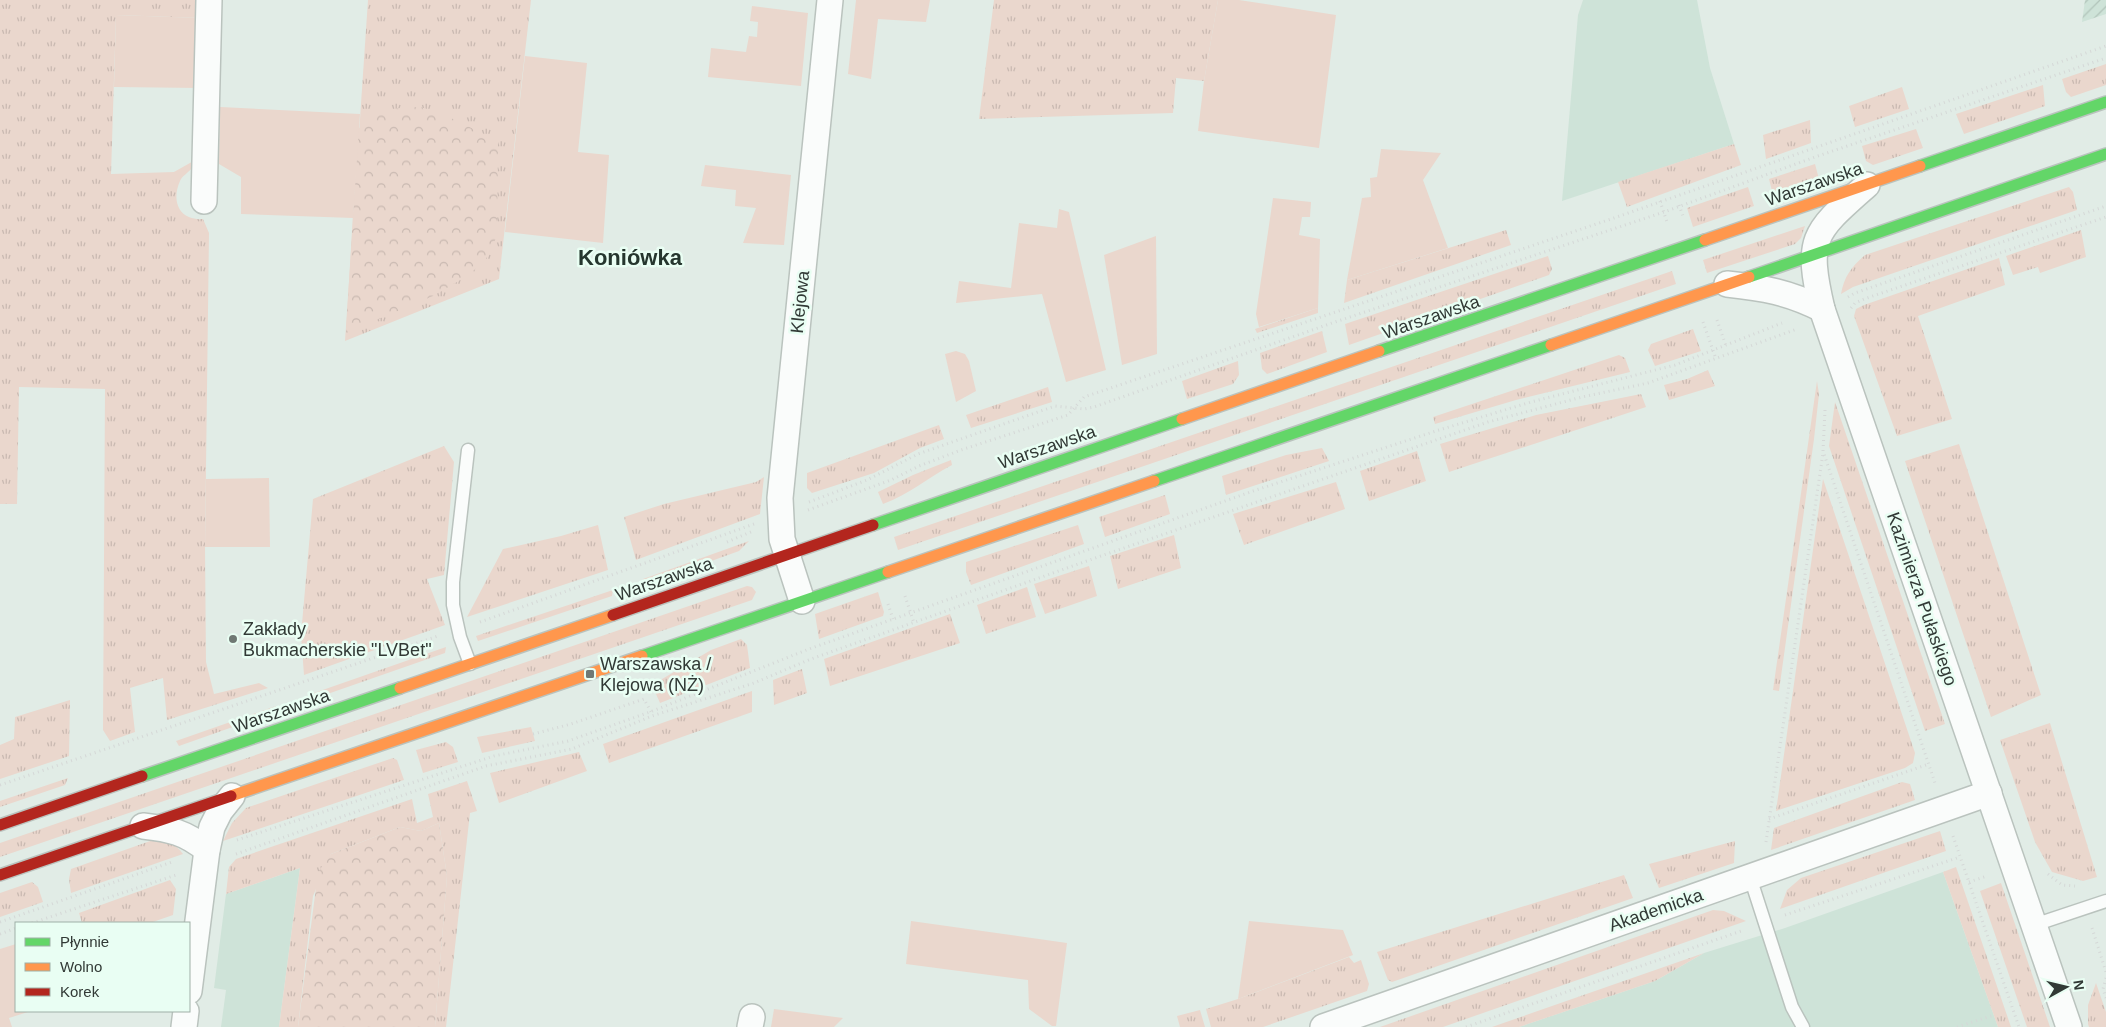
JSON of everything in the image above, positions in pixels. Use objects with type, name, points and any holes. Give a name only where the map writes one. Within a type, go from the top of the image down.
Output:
[{"type":"main road","name":"Warszawska","points":[[0,825],[2106,102]]},
{"type":"main road","points":[[0,874],[2106,154]]},
{"type":"street","points":[[204,201],[209,0]]},
{"type":"street","name":"Klejowa","points":[[802,601],[782,539],[780,517],[830,0]]},
{"type":"street","name":"Kazimierza Pułaskiego","points":[[1867,185],[1829,218],[1817,239],[1814,254],[1816,282],[1824,314],[2069,1027]]},
{"type":"street","points":[[1727,284],[1777,291],[1798,297],[1824,314]]},
{"type":"street","name":"Akademicka","points":[[1328,1026],[1989,793]]},
{"type":"street","points":[[190,983],[206,858],[212,827],[220,811],[232,796]]},
{"type":"street","points":[[142,826],[166,828],[182,833],[206,858]]},
{"type":"street","points":[[184,1027],[186,1012]]},
{"type":"lane","points":[[468,450],[453,582],[453,605],[458,629],[470,664]]},
{"type":"lane","points":[[1755,875],[1764,922],[1792,1007],[1804,1027]]},
{"type":"lane","points":[[2034,925],[2106,901]]},
{"type":"path","points":[[0,785],[891,480],[919,466],[960,450],[1068,415],[1084,397],[1614,218],[2106,46]]},
{"type":"path","points":[[726,542],[867,480],[918,454],[1055,406],[1073,408],[1094,407],[1332,323],[1664,212],[1897,129],[2106,58]]},
{"type":"path","points":[[35,922],[206,858],[494,756],[568,741],[754,683],[811,659],[1488,422],[1582,397],[1648,383],[1824,314],[1855,293],[2106,206]]},
{"type":"path","points":[[0,922],[206,858],[486,766],[572,749],[651,714],[828,642],[1256,490],[1531,402],[1675,365],[1824,314],[1847,312],[1855,303],[1864,299],[2106,217]]},
{"type":"path","points":[[1755,875],[1769,819],[1823,451],[1826,407]]},
{"type":"path","points":[[1823,451],[2019,1027]]},
{"type":"path","points":[[533,734],[571,724],[644,699],[651,714]]},
{"type":"path","points":[[1769,819],[1929,764]]},
{"type":"path","points":[[1466,1027],[1764,922],[1960,857]]},
{"type":"path","points":[[0,934],[15,928]]},
{"type":"path","points":[[2092,928],[2106,972]]},
{"type":"path","points":[[2106,978],[2103,988],[2106,998]]},
{"type":"path","points":[[1957,1027],[1994,1014]]},
{"type":"shaded area","points":[[1583,0],[1697,0],[1710,68],[1734,144],[1562,201],[1578,15]]},
{"type":"shaded area","points":[[2085,0],[2106,0],[2106,14],[2082,22]]},
{"type":"shaded area","points":[[300,868],[279,1027],[221,1027],[226,990],[214,988],[226,894]]},
{"type":"shaded area","points":[[1943,872],[1998,1027],[1519,1027],[1655,981],[1704,953],[1785,928]]},
{"type":"green space","points":[[0,0],[202,0],[201,18],[116,15],[111,174],[174,172],[197,159],[192,168],[181,179],[176,196],[179,208],[183,213],[188,217],[203,219],[209,233],[205,547],[206,662],[214,694],[259,683],[268,688],[167,720],[163,678],[130,688],[135,732],[110,741],[103,730],[105,389],[19,387],[17,504],[0,504]]},
{"type":"green space","points":[[368,0],[531,0],[499,279],[345,341]]},
{"type":"green space","points":[[856,0],[930,0],[926,22],[878,19],[871,79],[848,74]]},
{"type":"green space","points":[[994,0],[1218,0],[1204,81],[1176,78],[1173,113],[979,119]]},
{"type":"green space","points":[[1218,0],[1239,0],[1336,15],[1319,148],[1198,131],[1204,81]]},
{"type":"green space","points":[[752,6],[808,13],[801,86],[708,77],[711,48],[746,52],[749,36],[757,37],[758,22],[750,21]]},
{"type":"green space","points":[[116,15],[201,18],[200,88],[114,87]]},
{"type":"green space","points":[[525,56],[587,63],[578,152],[609,155],[603,243],[505,232]]},
{"type":"green space","points":[[2106,64],[2106,85],[2071,97],[2066,92],[2062,79]]},
{"type":"green space","points":[[2043,85],[2045,106],[1964,134],[1956,114]]},
{"type":"green space","points":[[1902,87],[1909,109],[1855,127],[1849,106]]},
{"type":"green space","points":[[220,107],[360,114],[353,218],[241,214],[241,177],[219,164]]},
{"type":"green space","points":[[421,107],[453,119],[498,141],[497,236],[485,261],[467,276],[433,296],[346,333],[358,129],[374,117],[387,111]]},
{"type":"green space","points":[[1810,120],[1811,143],[1766,159],[1763,135]]},
{"type":"green space","points":[[1916,129],[1923,148],[1873,165],[1866,161],[1862,146]]},
{"type":"green space","points":[[1734,144],[1741,165],[1627,207],[1618,182]]},
{"type":"green space","points":[[1381,149],[1441,153],[1423,180],[1448,248],[1347,280],[1362,198],[1371,197],[1370,178],[1377,177]]},
{"type":"green space","points":[[1815,164],[1819,179],[1816,185],[1774,199],[1769,179]]},
{"type":"green space","points":[[705,165],[791,175],[784,245],[743,243],[756,208],[735,206],[736,190],[701,186]]},
{"type":"green space","points":[[1748,187],[1754,206],[1693,227],[1687,208]]},
{"type":"green space","points":[[2069,187],[2073,192],[2077,210],[1853,287],[1841,294],[1849,273],[1865,255]]},
{"type":"green space","points":[[1273,198],[1311,202],[1310,217],[1302,217],[1299,235],[1320,239],[1318,308],[1259,327],[1256,314]]},
{"type":"green space","points":[[1059,209],[1069,212],[1106,370],[1066,382],[1042,294],[956,303],[959,281],[1011,288],[1019,223],[1057,228]]},
{"type":"green space","points":[[1805,226],[1801,238],[1795,244],[1707,273],[1703,260]]},
{"type":"green space","points":[[1506,230],[1511,245],[1344,303],[1347,280]]},
{"type":"green space","points":[[2081,230],[2086,257],[2040,273],[2038,267],[2013,275],[2006,256]]},
{"type":"green space","points":[[1156,236],[1157,354],[1122,365],[1104,255]]},
{"type":"green space","points":[[1548,256],[1552,269],[1549,275],[1349,345],[1345,324]]},
{"type":"green space","points":[[1999,258],[2005,285],[1918,316],[1952,419],[1897,436],[1854,316],[1856,309]]},
{"type":"green space","points":[[1672,271],[1676,284],[898,550],[894,537]]},
{"type":"green space","points":[[1318,308],[1318,313],[1257,333],[1255,329]]},
{"type":"green space","points":[[1693,329],[1701,351],[1655,366],[1648,350],[1651,344]]},
{"type":"green space","points":[[1322,331],[1327,352],[1267,374],[1262,369],[1260,353]]},
{"type":"green space","points":[[956,351],[965,354],[969,361],[976,391],[956,402],[945,354]]},
{"type":"green space","points":[[1619,355],[1625,358],[1630,372],[1516,400],[1435,424],[1433,417]]},
{"type":"green space","points":[[1238,361],[1239,375],[1233,384],[1187,399],[1182,381]]},
{"type":"green space","points":[[1708,370],[1715,386],[1669,400],[1664,385],[1687,379]]},
{"type":"green space","points":[[1817,381],[1819,394],[1814,439],[1779,691],[1773,690]]},
{"type":"green space","points":[[1048,387],[1052,402],[971,428],[966,415]]},
{"type":"green space","points":[[1641,394],[1646,407],[1449,472],[1440,444],[1536,415]]},
{"type":"green space","points":[[1835,402],[1945,724],[1925,731],[1829,446]]},
{"type":"green space","points":[[939,425],[944,439],[920,448],[874,473],[812,493],[807,488],[807,473]]},
{"type":"green space","points":[[1959,444],[2041,695],[1991,717],[1905,461]]},
{"type":"green space","points":[[444,446],[454,462],[444,575],[427,579],[445,625],[304,675],[301,635],[313,499]]},
{"type":"green space","points":[[1322,448],[1329,461],[1226,495],[1222,476],[1286,455]]},
{"type":"green space","points":[[1417,451],[1426,481],[1369,501],[1360,471]]},
{"type":"green space","points":[[951,460],[952,465],[902,496],[883,504],[878,492],[913,475]]},
{"type":"green space","points":[[764,477],[760,514],[636,560],[624,517],[664,504],[756,482]]},
{"type":"green space","points":[[269,478],[270,547],[205,547],[206,479]]},
{"type":"green space","points":[[1823,479],[1915,753],[1913,763],[1905,768],[1776,811]]},
{"type":"green space","points":[[1336,482],[1345,509],[1244,545],[1233,514]]},
{"type":"green space","points":[[1165,495],[1170,514],[1105,537],[1099,517]]},
{"type":"green space","points":[[598,525],[608,570],[467,617],[503,549],[561,536]]},
{"type":"green space","points":[[1078,525],[1084,544],[971,585],[966,572],[966,562]]},
{"type":"green space","points":[[1174,535],[1181,568],[1118,589],[1110,556]]},
{"type":"green space","points":[[749,541],[739,551],[645,585],[643,579]]},
{"type":"green space","points":[[1089,566],[1097,596],[1045,614],[1034,584]]},
{"type":"green space","points":[[747,586],[752,587],[756,592],[752,600],[0,857],[0,843]]},
{"type":"green space","points":[[1027,587],[1036,617],[986,634],[977,605]]},
{"type":"green space","points":[[613,590],[612,596],[478,641],[476,636]]},
{"type":"green space","points":[[878,592],[884,612],[883,616],[819,639],[815,614]]},
{"type":"green space","points":[[950,614],[960,643],[830,686],[824,659]]},
{"type":"green space","points":[[741,639],[747,645],[750,668],[660,703],[652,685],[711,650]]},
{"type":"green space","points":[[446,647],[445,653],[316,698],[314,693]]},
{"type":"green space","points":[[802,669],[807,693],[774,705],[773,680]]},
{"type":"green space","points":[[752,691],[752,712],[609,763],[603,744]]},
{"type":"green space","points":[[70,700],[69,756],[0,779],[0,745],[14,739],[15,717]]},
{"type":"green space","points":[[276,706],[275,712],[179,746],[176,741]]},
{"type":"green space","points":[[2050,723],[2097,877],[2083,881],[2052,872],[2035,842],[2000,740]]},
{"type":"green space","points":[[531,727],[535,741],[482,753],[477,737]]},
{"type":"green space","points":[[446,742],[453,747],[458,762],[423,773],[416,750]]},
{"type":"green space","points":[[579,752],[587,771],[499,803],[490,773]]},
{"type":"green space","points":[[393,758],[397,760],[404,780],[223,841],[232,823],[246,808]]},
{"type":"green space","points":[[68,778],[65,785],[0,807],[0,801]]},
{"type":"green space","points":[[467,781],[477,811],[470,813],[446,1027],[435,1027],[447,876],[439,823],[421,831],[400,827],[331,854],[313,896],[298,1027],[279,1027],[300,868],[226,894],[229,867],[236,859],[412,799],[417,823],[433,817],[428,794]]},
{"type":"green space","points":[[1902,782],[1910,784],[1915,800],[1771,850],[1774,828]]},
{"type":"green space","points":[[439,823],[447,876],[435,1027],[298,1027],[318,872],[331,854],[400,827],[421,831]]},
{"type":"green space","points":[[1940,831],[1946,851],[1780,909],[1787,890],[1801,878]]},
{"type":"green space","points":[[153,840],[170,843],[183,854],[71,893],[69,879],[71,869]]},
{"type":"green space","points":[[1735,841],[1734,863],[1659,888],[1649,864]]},
{"type":"green space","points":[[1956,867],[2011,1027],[1998,1027],[1943,872]]},
{"type":"green space","points":[[1624,875],[1633,898],[1392,982],[1388,980],[1377,952]]},
{"type":"green space","points":[[170,880],[176,889],[173,915],[153,922],[82,922],[79,913]]},
{"type":"green space","points":[[32,882],[38,887],[43,902],[0,917],[0,893]]},
{"type":"green space","points":[[2001,883],[2050,1027],[2027,1027],[1980,891]]},
{"type":"green space","points":[[1713,910],[1724,911],[1746,921],[1443,1027],[1380,1027]]},
{"type":"green space","points":[[911,921],[1067,943],[1056,1026],[1052,1026],[1029,1009],[1028,980],[906,964]]},
{"type":"green space","points":[[1249,921],[1343,930],[1353,955],[1238,999]]},
{"type":"green space","points":[[15,944],[15,1012],[28,1012],[9,1018],[12,1027],[0,1027],[0,949]]},
{"type":"green space","points":[[1704,953],[1655,981],[1519,1027],[1492,1027]]},
{"type":"green space","points":[[1349,957],[1354,963],[1361,960],[1369,984],[1367,991],[1263,1027],[1211,1027],[1206,1009],[1238,999]]},
{"type":"green space","points":[[2096,983],[2106,1012],[2106,1027],[2089,1027],[2088,1024],[2088,1005]]},
{"type":"green space","points":[[774,1009],[843,1018],[834,1027],[771,1027]]},
{"type":"green space","points":[[1200,1010],[1205,1027],[1180,1027],[1177,1016]]},
{"type":"traffic: fast","points":[[1920,166],[2106,102]]},
{"type":"traffic: fast","points":[[1749,277],[2106,154]]},
{"type":"traffic: fast","points":[[1379,351],[1705,240]]},
{"type":"traffic: fast","points":[[1154,481],[1551,345]]},
{"type":"traffic: fast","points":[[873,525],[1182,419]]},
{"type":"traffic: fast","points":[[642,656],[888,572]]},
{"type":"traffic: fast","points":[[142,776],[400,688]]},
{"type":"traffic: slow","points":[[1705,240],[1920,166]]},
{"type":"traffic: slow","points":[[1551,345],[1749,277]]},
{"type":"traffic: slow","points":[[1182,419],[1379,351]]},
{"type":"traffic: slow","points":[[888,572],[1154,481]]},
{"type":"traffic: slow","points":[[400,688],[613,615]]},
{"type":"traffic: slow","points":[[231,796],[642,656]]},
{"type":"traffic: jam","points":[[613,615],[873,525]]},
{"type":"traffic: jam","points":[[0,825],[142,776]]},
{"type":"traffic: jam","points":[[0,875],[231,796]]},
{"type":"place","name":"Zakłady Bukmacherskie \"LVBet\"","points":[[233,639]]},
{"type":"place","name":"Warszawska / Klejowa (NŻ)","points":[[590,674]]},
{"type":"district","name":"Koniówka","points":[[630,257]]}]
